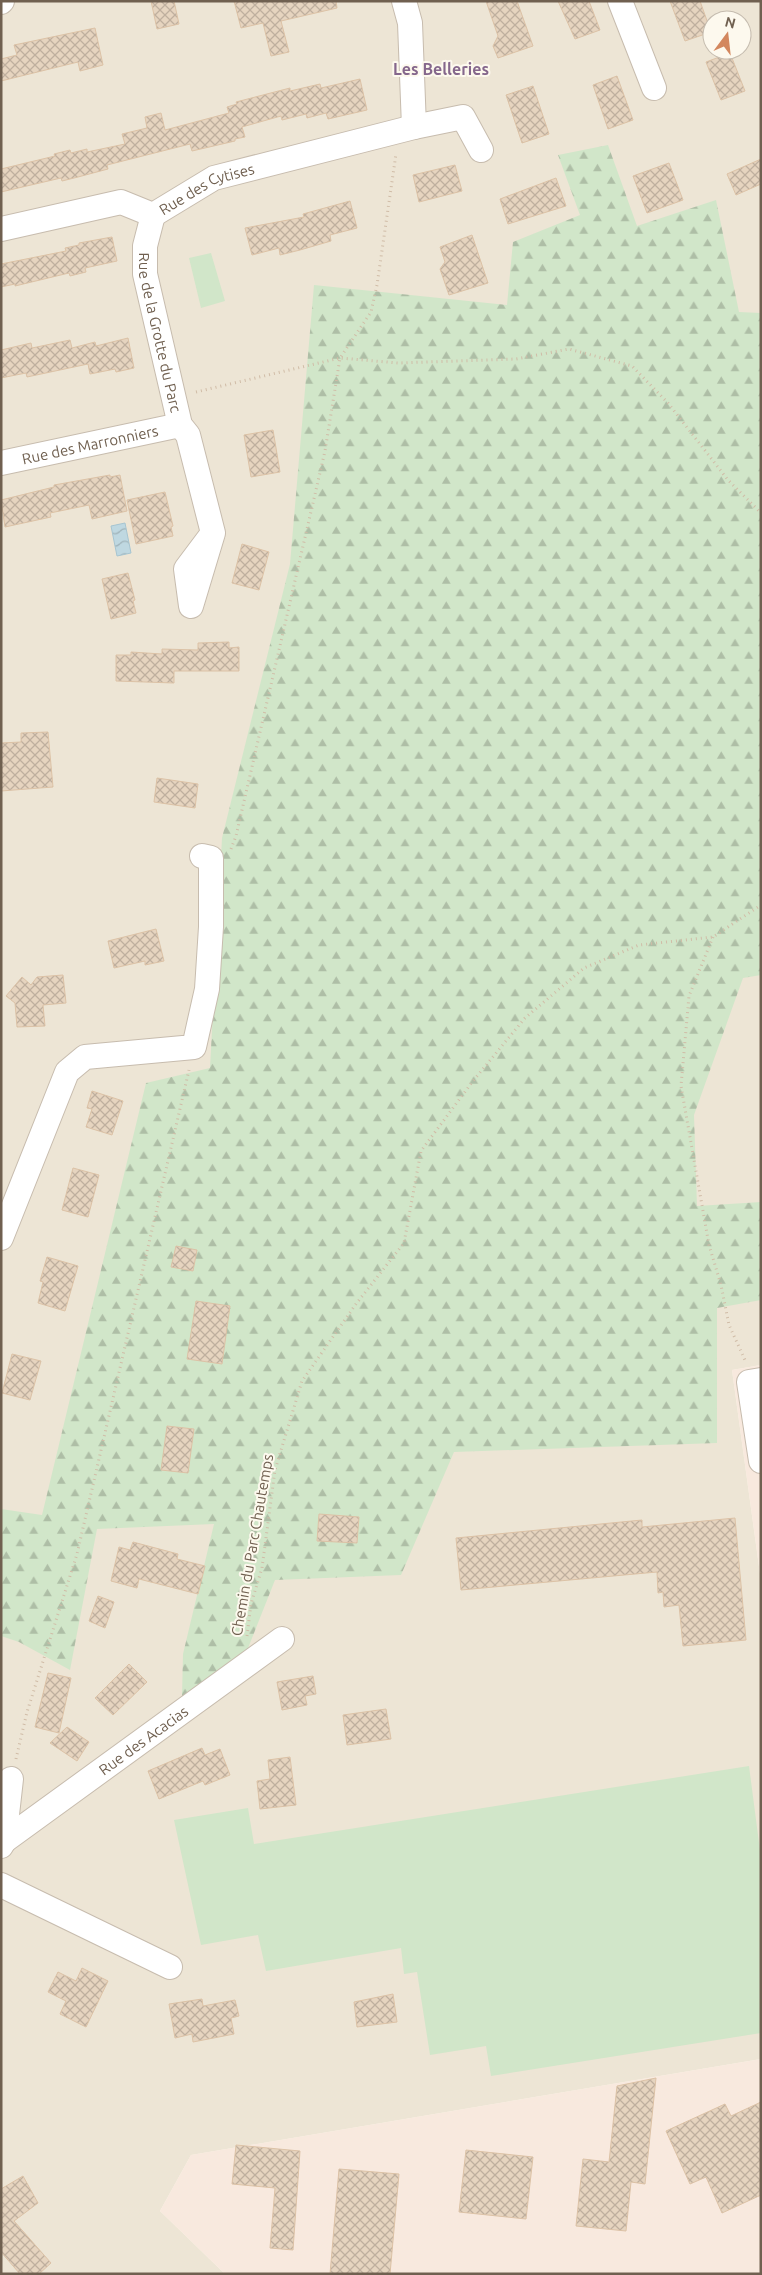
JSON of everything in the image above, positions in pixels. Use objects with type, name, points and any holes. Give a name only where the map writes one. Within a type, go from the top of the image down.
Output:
[{"type":"street","points":[[404,1],[410,23],[407,129]]},
{"type":"street","points":[[620,1],[654,88]]},
{"type":"street","name":"Rue des Cytises","points":[[1,230],[120,202],[153,216],[214,178],[407,129],[463,117],[481,150]]},
{"type":"street","name":"Rue de la Grotte du Parc","points":[[153,216],[145,246],[145,274],[180,425],[188,435],[213,533]]},
{"type":"street","name":"Rue des Marronniers","points":[[1,463],[180,425]]},
{"type":"street","points":[[1,1238],[67,1072],[85,1057],[194,1047],[207,989],[211,927],[211,858],[202,856]]},
{"type":"street","points":[[756,1373],[749,1382],[761,1461]]},
{"type":"street","name":"Rue des Acacias","points":[[3,1843],[282,1639]]},
{"type":"street","name":"Rue des Acacias","points":[[3,1843],[11,1779]]},
{"type":"street","points":[[1,1885],[170,1967]]},
{"type":"path","points":[[229,854],[236,836],[325,451],[340,358],[371,312],[407,129]]},
{"type":"path","points":[[174,398],[340,358],[398,363],[516,359],[569,349],[632,366],[668,403],[728,480],[761,513]]},
{"type":"path","name":"Chemin du Parc Chautemps","points":[[243,1668],[251,1604],[262,1568],[275,1470],[302,1381],[356,1304],[404,1243],[421,1151],[526,1018],[584,968],[639,945],[713,937],[761,905]]},
{"type":"path","points":[[713,937],[689,996],[681,1086],[709,1245],[721,1284],[729,1325],[745,1361],[756,1373]]},
{"type":"path","points":[[11,1779],[27,1712],[78,1554],[194,1047]]},
{"type":"shaded area","points":[[1,1],[761,1],[761,1365],[732,1370],[761,1581],[761,2059],[191,2155],[160,2211],[225,2274],[1,2274]]},
{"type":"shaded area","points":[[761,1365],[761,1581],[732,1370]]},
{"type":"shaded area","points":[[761,2059],[761,2274],[225,2274],[160,2211],[191,2155]]},
{"type":"green space","points":[[608,145],[637,226],[716,200],[739,312],[761,313],[761,975],[743,978],[694,1115],[697,1206],[761,1202],[761,1300],[717,1308],[717,1443],[454,1452],[401,1575],[275,1580],[233,1686],[182,1696],[183,1654],[214,1524],[97,1529],[70,1670],[19,1642],[1,1636],[1,1509],[42,1515],[146,1083],[210,1068],[222,838],[290,564],[314,285],[507,305],[513,242],[580,215],[558,155]]},
{"type":"green space","points":[[211,253],[225,301],[201,308],[189,258]]},
{"type":"green space","points":[[749,1766],[761,1858],[761,2033],[491,2076],[486,2046],[430,2055],[417,1972],[404,1974],[401,1948],[266,1971],[258,1935],[201,1945],[174,1820],[248,1808],[254,1844]]},
{"type":"water","points":[[125,523],[131,553],[117,556],[111,526]]},
{"type":"building","points":[[151,1],[174,1],[179,24],[157,29]]},
{"type":"building","points":[[234,1],[336,1],[337,8],[281,21],[289,52],[271,56],[263,23],[241,28]]},
{"type":"building","points":[[486,1],[517,1],[533,46],[498,58],[493,46],[498,36]]},
{"type":"building","points":[[558,1],[589,1],[600,30],[575,39]]},
{"type":"building","points":[[670,1],[700,1],[703,10],[702,35],[685,41]]},
{"type":"building","points":[[95,28],[103,65],[80,71],[78,62],[1,81],[1,59],[17,55],[14,45]]},
{"type":"building","points":[[711,60],[733,60],[745,91],[721,100],[706,62]]},
{"type":"building","points":[[617,76],[633,120],[608,129],[593,85]]},
{"type":"building","points":[[360,79],[367,110],[328,119],[326,113],[307,118],[306,114],[282,120],[281,116],[242,127],[245,137],[235,139],[235,141],[192,151],[190,144],[107,165],[108,169],[78,177],[62,181],[61,178],[1,192],[1,169],[55,156],[54,154],[70,150],[71,153],[87,149],[87,152],[125,144],[122,134],[147,128],[145,117],[161,113],[165,130],[229,113],[227,107],[237,104],[236,102],[290,88],[290,91],[320,84],[321,88]]},
{"type":"building","points":[[533,86],[549,134],[522,143],[506,95]]},
{"type":"building","points":[[761,159],[761,184],[736,195],[727,174]]},
{"type":"building","points":[[669,163],[683,200],[647,213],[633,176]]},
{"type":"building","points":[[455,165],[462,191],[419,202],[413,175]]},
{"type":"building","points":[[556,178],[566,206],[508,224],[500,199]]},
{"type":"building","points":[[350,201],[357,228],[330,235],[331,241],[300,250],[280,255],[279,248],[252,255],[245,228],[304,217],[303,214]]},
{"type":"building","points":[[472,235],[488,283],[449,295],[440,269],[445,262],[440,247]]},
{"type":"building","points":[[112,237],[117,261],[85,268],[86,272],[70,276],[69,273],[15,286],[15,284],[1,287],[1,264],[66,251],[65,248],[79,245],[79,243]]},
{"type":"building","points":[[128,338],[134,368],[116,372],[115,369],[90,374],[88,364],[27,377],[26,373],[1,378],[1,350],[31,343],[32,348],[70,340],[72,348],[95,342],[96,346]]},
{"type":"building","points":[[273,430],[280,472],[251,477],[244,435]]},
{"type":"building","points":[[110,475],[110,477],[120,475],[127,511],[92,519],[89,505],[50,513],[51,517],[5,527],[1,500],[54,487],[54,485]]},
{"type":"building","points":[[165,492],[173,526],[171,527],[173,536],[136,544],[127,500]]},
{"type":"building","points":[[242,544],[269,552],[259,590],[232,583]]},
{"type":"building","points":[[128,573],[135,600],[133,601],[136,613],[111,619],[102,579]]},
{"type":"building","points":[[229,642],[229,648],[239,647],[239,671],[174,671],[174,683],[116,681],[116,655],[131,655],[131,652],[162,654],[162,649],[198,650],[198,643]]},
{"type":"building","points":[[48,732],[53,787],[1,791],[1,743],[21,742],[21,733]]},
{"type":"building","points":[[157,778],[198,784],[195,808],[154,802]]},
{"type":"building","points":[[156,929],[164,961],[145,965],[145,961],[114,968],[108,941]]},
{"type":"building","points":[[63,975],[66,1003],[43,1005],[45,1026],[17,1027],[15,1003],[6,996],[22,977],[31,985],[37,977]]},
{"type":"building","points":[[92,1091],[123,1101],[112,1135],[86,1127],[92,1109],[87,1108]]},
{"type":"building","points":[[73,1168],[99,1175],[88,1217],[62,1210]]},
{"type":"building","points":[[176,1246],[197,1250],[193,1271],[171,1267]]},
{"type":"building","points":[[47,1257],[78,1266],[65,1311],[38,1303],[43,1282],[40,1281]]},
{"type":"building","points":[[196,1301],[230,1306],[222,1364],[187,1359]]},
{"type":"building","points":[[12,1354],[41,1361],[30,1400],[2,1393]]},
{"type":"building","points":[[167,1426],[194,1429],[188,1473],[161,1470]]},
{"type":"building","points":[[319,1514],[359,1517],[357,1543],[317,1541]]},
{"type":"building","points":[[735,1518],[746,1640],[683,1646],[679,1605],[664,1607],[663,1592],[658,1593],[657,1572],[461,1590],[456,1538],[642,1520],[642,1527]]},
{"type":"building","points":[[133,1542],[178,1554],[177,1559],[205,1566],[198,1594],[139,1579],[137,1588],[111,1581],[119,1547],[130,1550]]},
{"type":"building","points":[[98,1596],[114,1602],[105,1628],[89,1621]]},
{"type":"building","points":[[129,1664],[147,1682],[113,1715],[95,1698]]},
{"type":"building","points":[[48,1673],[71,1678],[59,1733],[35,1727]]},
{"type":"building","points":[[313,1676],[316,1694],[305,1696],[307,1705],[282,1710],[277,1682]]},
{"type":"building","points":[[386,1709],[391,1739],[347,1745],[343,1715]]},
{"type":"building","points":[[67,1727],[89,1742],[77,1761],[50,1743]]},
{"type":"building","points":[[202,1748],[205,1755],[220,1749],[230,1775],[205,1785],[203,1781],[159,1799],[148,1771]]},
{"type":"building","points":[[290,1757],[296,1805],[260,1809],[257,1781],[270,1779],[268,1760]]},
{"type":"building","points":[[82,1968],[108,1981],[86,2027],[60,2014],[66,2001],[48,1992],[58,1972],[76,1981]]},
{"type":"building","points":[[393,1994],[397,2022],[357,2027],[354,2002]]},
{"type":"building","points":[[202,1999],[203,2006],[235,2000],[239,2016],[231,2018],[234,2034],[193,2042],[192,2034],[175,2038],[169,2004]]},
{"type":"building","points":[[656,2078],[645,2184],[631,2182],[626,2231],[576,2226],[583,2159],[609,2162],[617,2086]]},
{"type":"building","points":[[761,2102],[761,2195],[722,2213],[706,2177],[690,2184],[666,2131],[725,2104],[731,2116]]},
{"type":"building","points":[[236,2145],[300,2151],[293,2250],[270,2248],[275,2188],[232,2184]]},
{"type":"building","points":[[466,2150],[533,2157],[526,2219],[459,2212]]},
{"type":"building","points":[[339,2169],[399,2174],[390,2274],[330,2274]]},
{"type":"building","points":[[23,2176],[38,2203],[14,2221],[51,2263],[39,2274],[20,2274],[1,2252],[1,2189]]},
{"type":"district","name":"Les Belleries","points":[[441,69]]}]
